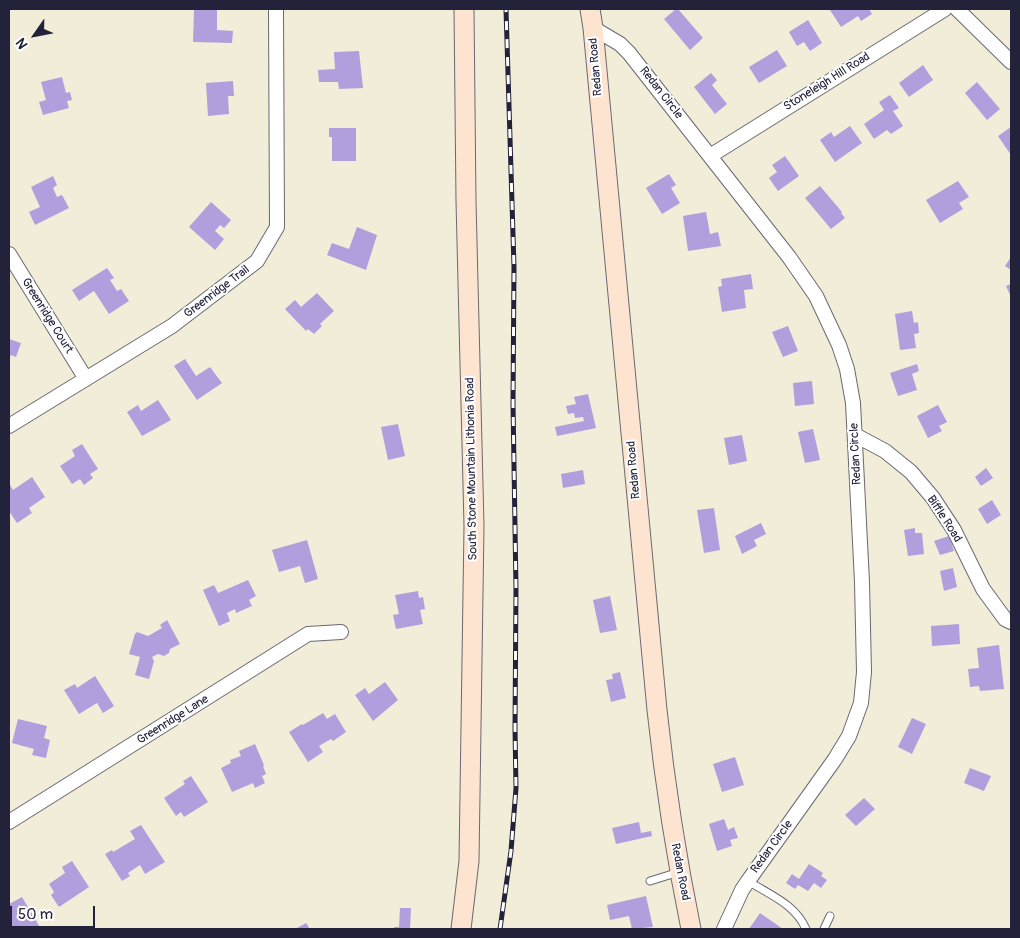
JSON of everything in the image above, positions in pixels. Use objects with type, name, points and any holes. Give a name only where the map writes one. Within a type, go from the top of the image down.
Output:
[{"type":"main road","name":"South Stone Mountain Lithonia Road","points":[[462,929],[469,861],[474,526],[466,201],[464,9]]},
{"type":"main road","name":"Redan Road","points":[[590,9],[657,710],[666,791],[679,872],[691,929]]},
{"type":"street","name":"Greenridge Trail","points":[[9,426],[172,326],[257,261],[277,227],[276,9]]},
{"type":"street","name":"Stoneleigh Hill Road","points":[[710,156],[945,9]]},
{"type":"street","points":[[957,9],[1011,62]]},
{"type":"street","name":"Redan Circle","points":[[593,28],[620,44],[629,53],[790,257],[816,296],[839,346],[847,369],[854,403],[864,672],[861,704],[849,736],[835,759],[742,890],[724,929]]},
{"type":"street","name":"Greenridge Court","points":[[9,254],[86,378]]},
{"type":"street","name":"Biffle Road","points":[[856,435],[886,451],[916,478],[954,530],[983,588],[1005,619],[1011,622]]},
{"type":"street","name":"Greenridge Lane","points":[[11,817],[308,634],[342,632]]},
{"type":"lane","points":[[650,881],[679,872]]},
{"type":"lane","points":[[748,881],[787,903],[799,916],[806,929]]},
{"type":"lane","points":[[824,929],[830,916]]},
{"type":"building","points":[[194,9],[217,9],[217,30],[233,31],[232,43],[193,42]]},
{"type":"building","points":[[676,9],[703,38],[690,50],[664,19]]},
{"type":"building","points":[[869,9],[872,14],[861,21],[858,16],[841,27],[830,10]]},
{"type":"building","points":[[808,20],[822,43],[810,51],[804,42],[797,46],[789,32]]},
{"type":"building","points":[[777,50],[787,66],[759,83],[749,67]]},
{"type":"building","points":[[359,51],[363,88],[339,89],[338,82],[319,82],[318,70],[335,69],[334,52]]},
{"type":"building","points":[[923,65],[933,80],[909,97],[899,83]]},
{"type":"building","points":[[711,73],[717,80],[712,85],[727,104],[715,114],[694,87]]},
{"type":"building","points":[[62,77],[66,93],[70,92],[72,100],[67,101],[69,108],[43,115],[39,102],[46,100],[41,82]]},
{"type":"building","points":[[233,81],[234,96],[228,96],[229,114],[208,116],[206,83]]},
{"type":"building","points":[[977,82],[1000,109],[987,120],[965,93]]},
{"type":"building","points":[[890,95],[899,108],[893,111],[903,126],[891,134],[887,130],[874,139],[864,124],[884,110],[879,102]]},
{"type":"building","points":[[850,126],[862,143],[835,162],[820,140],[831,132],[834,137]]},
{"type":"building","points":[[1011,127],[1011,155],[998,136]]},
{"type":"building","points":[[329,128],[356,128],[356,161],[332,161],[332,137],[329,137]]},
{"type":"building","points":[[785,156],[799,176],[778,191],[769,178],[777,172],[772,165]]},
{"type":"building","points":[[669,174],[676,185],[671,188],[680,203],[662,214],[646,188]]},
{"type":"building","points":[[53,176],[57,185],[53,188],[57,197],[62,195],[69,208],[35,225],[29,212],[40,207],[31,187]]},
{"type":"building","points":[[958,181],[969,197],[959,203],[963,209],[940,223],[926,200]]},
{"type":"building","points":[[820,186],[845,218],[831,229],[805,198]]},
{"type":"building","points":[[211,202],[231,220],[224,228],[220,225],[215,231],[224,239],[215,250],[189,227]]},
{"type":"building","points":[[706,212],[710,234],[718,232],[721,246],[688,251],[683,216]]},
{"type":"building","points":[[357,227],[377,235],[366,270],[327,255],[332,243],[349,249]]},
{"type":"building","points":[[1011,257],[1011,270],[1005,266]]},
{"type":"building","points":[[107,268],[114,278],[110,280],[117,291],[121,289],[129,301],[109,314],[94,291],[79,301],[72,290]]},
{"type":"building","points":[[751,274],[753,289],[744,290],[746,308],[722,312],[718,287],[722,286],[721,279]]},
{"type":"building","points":[[1011,284],[1011,297],[1006,286]]},
{"type":"building","points":[[317,293],[334,311],[320,324],[322,326],[314,334],[308,329],[306,331],[285,309],[295,300],[301,307]]},
{"type":"building","points":[[912,311],[914,323],[918,322],[919,333],[914,334],[916,348],[900,350],[895,314]]},
{"type":"building","points":[[788,326],[798,351],[783,357],[772,332]]},
{"type":"building","points":[[9,339],[21,343],[16,357],[11,355],[9,360]]},
{"type":"building","points":[[185,359],[196,376],[210,367],[222,383],[197,400],[174,366]]},
{"type":"building","points":[[917,364],[919,371],[912,374],[917,390],[898,396],[890,373]]},
{"type":"building","points":[[812,381],[814,404],[795,406],[793,383]]},
{"type":"building","points":[[588,394],[596,428],[557,436],[555,427],[584,421],[583,417],[575,418],[574,413],[568,414],[566,406],[576,404],[574,397]]},
{"type":"building","points":[[158,400],[171,420],[142,436],[127,412],[138,405],[141,411]]},
{"type":"building","points":[[938,405],[947,422],[939,426],[942,431],[928,438],[917,416]]},
{"type":"building","points":[[398,424],[405,456],[388,460],[381,427]]},
{"type":"building","points":[[813,429],[820,460],[805,463],[798,432]]},
{"type":"building","points":[[742,435],[747,461],[729,465],[724,438]]},
{"type":"building","points":[[82,444],[98,469],[90,474],[93,478],[84,485],[80,479],[72,484],[60,466],[75,456],[72,450]]},
{"type":"building","points":[[986,468],[993,478],[981,486],[975,477]]},
{"type":"building","points":[[583,470],[585,484],[563,488],[561,474]]},
{"type":"building","points":[[32,477],[45,497],[29,508],[32,513],[17,523],[9,511],[9,486],[13,490]]},
{"type":"building","points":[[992,500],[1001,515],[987,524],[978,509]]},
{"type":"building","points":[[714,508],[720,550],[704,553],[697,510]]},
{"type":"building","points":[[761,523],[766,534],[754,540],[757,546],[742,554],[735,536]]},
{"type":"building","points":[[915,528],[915,533],[922,533],[924,554],[908,556],[904,530]]},
{"type":"building","points":[[949,536],[954,551],[940,555],[934,541]]},
{"type":"building","points":[[307,540],[318,579],[305,583],[300,566],[279,572],[272,550]]},
{"type":"building","points":[[953,568],[957,587],[944,591],[940,571]]},
{"type":"building","points":[[248,580],[256,596],[249,600],[252,606],[236,613],[235,609],[227,613],[230,621],[219,626],[203,590],[214,585],[218,593]]},
{"type":"building","points":[[418,591],[419,598],[423,597],[425,609],[420,610],[423,624],[396,629],[393,615],[399,614],[395,595]]},
{"type":"building","points":[[610,596],[617,630],[600,633],[593,600]]},
{"type":"building","points":[[167,620],[180,644],[170,649],[169,653],[164,656],[158,654],[152,657],[154,661],[149,679],[135,675],[140,657],[129,654],[135,634],[137,632],[148,636],[162,628],[160,625]]},
{"type":"building","points":[[959,624],[960,644],[932,646],[931,626]]},
{"type":"building","points":[[999,645],[1004,689],[980,691],[979,686],[970,687],[968,669],[979,668],[977,648]]},
{"type":"building","points":[[620,672],[626,698],[611,702],[606,680],[613,679],[612,674]]},
{"type":"building","points":[[95,676],[114,706],[103,713],[97,703],[79,714],[64,690],[75,684],[77,688]]},
{"type":"building","points":[[385,682],[398,700],[373,721],[355,695],[365,688],[369,694]]},
{"type":"building","points":[[323,713],[327,719],[335,714],[346,732],[333,741],[331,739],[319,746],[323,752],[308,762],[289,732]]},
{"type":"building","points":[[912,718],[926,724],[912,754],[898,747]]},
{"type":"building","points":[[18,719],[47,726],[44,738],[50,740],[46,758],[32,755],[34,749],[12,743]]},
{"type":"building","points":[[255,744],[264,765],[266,774],[262,776],[265,783],[255,788],[253,783],[232,792],[221,768],[231,763],[230,760],[241,756],[239,751]]},
{"type":"building","points":[[735,757],[744,785],[722,792],[713,764]]},
{"type":"building","points":[[970,768],[991,776],[984,791],[964,783]]},
{"type":"building","points":[[191,776],[208,802],[184,817],[181,812],[176,816],[164,798],[185,784],[183,781]]},
{"type":"building","points":[[864,798],[875,809],[856,826],[845,815]]},
{"type":"building","points":[[724,819],[728,830],[734,827],[738,838],[730,840],[732,846],[717,851],[709,824]]},
{"type":"building","points":[[639,822],[641,833],[651,831],[652,836],[616,844],[612,828]]},
{"type":"building","points":[[141,825],[165,862],[145,874],[140,865],[128,873],[130,876],[122,881],[105,854],[112,850],[113,852],[135,839],[130,831]]},
{"type":"building","points":[[72,861],[89,887],[59,907],[51,895],[54,892],[49,884],[65,873],[62,867]]},
{"type":"building","points":[[809,864],[823,873],[821,876],[827,880],[821,888],[814,883],[808,891],[798,885],[795,889],[786,883],[792,874],[799,879]]},
{"type":"building","points":[[646,896],[653,927],[632,929],[629,916],[610,920],[607,905]]},
{"type":"building","points":[[22,897],[41,929],[9,929],[9,911],[12,909],[9,904]]},
{"type":"building","points":[[400,908],[411,908],[410,929],[394,929],[394,927],[399,927]]},
{"type":"building","points":[[760,913],[783,929],[749,929]]},
{"type":"building","points":[[306,923],[310,929],[295,929]]},
{"type":"railway","points":[[500,929],[511,851],[516,788],[516,589],[513,403],[514,267],[506,9]]}]
